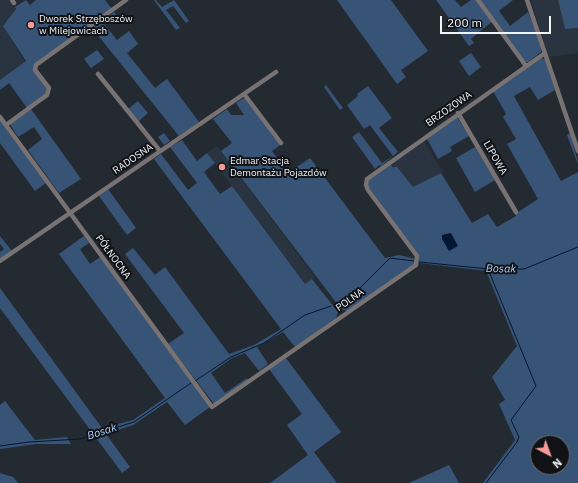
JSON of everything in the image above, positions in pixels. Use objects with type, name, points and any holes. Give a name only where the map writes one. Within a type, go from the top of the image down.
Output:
[{"type":"street","points":[[6,125],[47,95],[49,88],[35,70],[36,65],[126,0]]},
{"type":"street","points":[[478,0],[526,66]]},
{"type":"street","points":[[527,0],[578,151]]},
{"type":"street","name":"BRZOZOWA","points":[[365,181],[372,174],[545,53]]},
{"type":"street","name":"RADOSNA","points":[[0,261],[69,212],[276,72]]},
{"type":"street","points":[[98,74],[160,151]]},
{"type":"street","points":[[244,94],[281,143]]},
{"type":"street","name":"LIPOWA","points":[[458,113],[516,212]]},
{"type":"street","name":"PÓŁNOCNA","points":[[0,117],[212,407]]},
{"type":"street","name":"POLNA","points":[[212,407],[416,265],[418,260],[417,256],[368,190],[365,181]]},
{"type":"shaded area","points":[[0,0],[9,0],[16,9],[3,26],[25,62],[0,80]]},
{"type":"shaded area","points":[[26,0],[30,5],[36,0],[105,0],[112,9],[34,67],[47,89],[45,95],[27,108],[9,83],[0,90],[0,80],[26,61],[3,26],[16,9],[15,7]]},
{"type":"shaded area","points":[[154,0],[156,0],[162,7],[174,0],[189,21],[186,23],[173,6],[166,10],[180,28],[176,30]]},
{"type":"shaded area","points":[[337,0],[391,0],[428,51],[401,70],[406,77],[397,84]]},
{"type":"shaded area","points":[[436,0],[455,0],[461,7],[471,0],[513,0],[499,11],[510,26],[528,12],[542,47],[541,52],[528,62],[525,62],[494,20],[471,39],[474,43],[469,46]]},
{"type":"shaded area","points":[[531,0],[558,0],[565,29],[578,28],[578,53],[549,57]]},
{"type":"shaded area","points":[[558,0],[578,0],[578,28],[565,29]]},
{"type":"shaded area","points":[[114,12],[119,18],[112,24],[107,18]]},
{"type":"shaded area","points":[[102,21],[117,40],[129,31],[138,44],[127,53],[155,88],[167,79],[199,122],[179,136],[92,28]]},
{"type":"shaded area","points":[[97,50],[104,59],[91,68],[84,59]]},
{"type":"shaded area","points":[[471,53],[481,67],[469,76],[459,61]]},
{"type":"shaded area","points":[[540,58],[545,59],[555,90],[538,100],[530,87],[514,96],[561,181],[578,172],[578,483],[483,483],[515,440],[499,404],[505,400],[492,377],[517,346],[486,271],[420,263],[417,255],[368,186],[369,179],[390,163],[394,170],[393,167],[397,167],[413,187],[441,173],[472,223],[488,214],[497,227],[516,216],[515,214],[538,199],[507,144],[516,139],[503,117],[506,114],[493,91]]},
{"type":"shaded area","points":[[326,85],[343,108],[340,110],[324,87]]},
{"type":"shaded area","points":[[368,86],[392,118],[379,128],[398,152],[381,166],[379,165],[375,169],[352,137],[359,132],[382,163],[393,156],[370,125],[364,129],[347,105],[358,96],[357,94]]},
{"type":"shaded area","points":[[247,96],[283,143],[272,151],[288,173],[310,158],[385,258],[399,255],[416,259],[414,265],[347,311],[341,309],[221,151],[232,143],[213,119],[227,109],[231,115],[244,115],[236,103]]},
{"type":"shaded area","points":[[138,101],[148,113],[138,122],[128,109]]},
{"type":"shaded area","points":[[31,109],[81,179],[59,193],[28,150],[42,139],[34,127],[18,137],[10,124]]},
{"type":"shaded area","points":[[457,117],[469,136],[450,147],[452,151],[438,159],[426,137]]},
{"type":"shaded area","points":[[0,120],[46,183],[35,191],[0,143]]},
{"type":"shaded area","points":[[164,133],[170,141],[164,145],[158,137]]},
{"type":"shaded area","points":[[570,133],[578,162],[567,135]]},
{"type":"shaded area","points":[[182,140],[197,161],[207,153],[215,163],[204,172],[220,194],[232,186],[305,284],[312,279],[338,312],[336,318],[295,347],[283,332],[257,347],[268,364],[259,371],[245,353],[232,358],[211,373],[225,393],[247,378],[248,380],[214,404],[168,344],[184,333],[125,254],[133,248],[155,275],[165,267],[229,354],[254,345],[281,329],[154,159],[161,154],[188,190],[197,183],[170,147]]},
{"type":"shaded area","points":[[424,141],[443,172],[408,192],[390,164]]},
{"type":"shaded area","name":"Edmar Stacja Demontażu Pojazdów","points":[[217,146],[315,277],[305,284],[207,153]]},
{"type":"shaded area","points":[[475,147],[495,180],[475,192],[456,158]]},
{"type":"shaded area","points":[[108,189],[136,228],[127,235],[99,196]]},
{"type":"shaded area","points":[[451,233],[458,246],[449,251],[442,239],[442,235]]},
{"type":"shaded area","points":[[0,236],[12,251],[0,259],[0,252],[4,249],[0,244]]},
{"type":"shaded area","points":[[84,236],[89,243],[80,249],[90,264],[100,257],[210,407],[185,425],[167,402],[133,425],[106,434],[130,467],[122,473],[0,308],[0,288],[102,428],[133,420],[165,398],[59,254]]},
{"type":"shaded area","points":[[286,358],[341,432],[314,452],[337,483],[270,483],[308,455],[287,425],[302,414],[269,369]]},
{"type":"shaded area","points":[[5,401],[35,440],[67,437],[71,444],[36,444],[0,449],[0,405]]},
{"type":"shaded area","points":[[449,465],[459,483],[409,483]]},
{"type":"shaded area","points":[[0,473],[13,477],[18,483],[0,483]]},
{"type":"waterway","name":"Bosak","points":[[420,262],[488,269],[524,269],[578,247]]},
{"type":"waterway","name":"Bosak","points":[[339,303],[354,294],[390,258],[414,261]]},
{"type":"waterway","points":[[486,483],[517,442],[519,437],[511,420],[536,386],[488,269]]},
{"type":"waterway","name":"Bosak","points":[[195,381],[231,357],[264,343],[305,315],[331,306]]},
{"type":"waterway","name":"Bosak","points":[[0,446],[29,442],[80,439],[134,422],[191,383]]},
{"type":"place","name":"Dworek Strzęboszów w Milejowicach","points":[[31,25]]},
{"type":"place","name":"Edmar Stacja Demontażu Pojazdów","points":[[222,167]]}]
